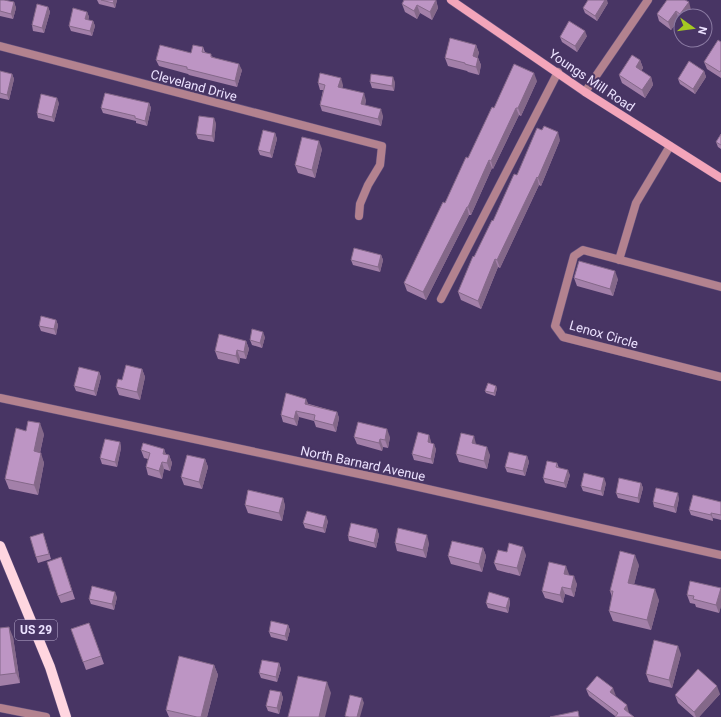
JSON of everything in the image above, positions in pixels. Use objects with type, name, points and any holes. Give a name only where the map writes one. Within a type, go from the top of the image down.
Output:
[{"type":"main road","name":"US 29","points":[[1,551],[50,666],[66,717]]},
{"type":"street","name":"Youngs Mill Road","points":[[451,0],[558,72],[585,92],[721,178]]},
{"type":"street","points":[[585,92],[648,0]]},
{"type":"street","name":"Cleveland Drive","points":[[0,46],[382,146],[380,165],[368,185],[360,204],[360,216]]},
{"type":"street","points":[[441,299],[558,72]]},
{"type":"street","points":[[619,260],[636,204],[670,146]]},
{"type":"street","name":"Lenox Circle","points":[[721,287],[583,250],[574,256],[555,326],[562,336],[721,377]]},
{"type":"street","name":"North Barnard Avenue","points":[[0,398],[392,481],[721,555]]},
{"type":"street","points":[[0,708],[46,717]]},
{"type":"building","points":[[0,0],[14,2],[11,14],[0,11]]},
{"type":"building","points":[[101,0],[114,0],[113,3]]},
{"type":"building","points":[[404,0],[436,0],[430,12],[417,5],[414,11],[402,4]]},
{"type":"building","points":[[588,0],[605,0],[595,16],[583,8]]},
{"type":"building","points":[[667,0],[685,0],[689,2],[684,8],[673,8],[673,15],[668,22],[657,14]]},
{"type":"building","points":[[37,4],[48,7],[42,28],[32,25]]},
{"type":"building","points":[[73,8],[87,12],[85,19],[93,21],[90,31],[69,26]]},
{"type":"building","points":[[569,21],[585,31],[575,46],[560,37]]},
{"type":"building","points":[[450,38],[476,45],[473,56],[478,58],[476,67],[445,58]]},
{"type":"building","points":[[718,40],[721,42],[720,72],[704,62]]},
{"type":"building","points":[[160,45],[191,53],[193,45],[203,47],[202,52],[211,54],[211,57],[239,64],[235,81],[156,60]]},
{"type":"building","points":[[632,55],[640,60],[636,67],[651,77],[642,90],[619,75]]},
{"type":"building","points":[[689,61],[704,71],[693,89],[678,79]]},
{"type":"building","points":[[514,64],[534,73],[491,161],[489,160],[468,207],[423,292],[404,283],[443,202],[445,203],[466,157],[468,158],[492,107],[494,108]]},
{"type":"building","points":[[0,71],[12,74],[7,95],[0,93]]},
{"type":"building","points":[[320,73],[341,78],[338,87],[364,93],[361,104],[381,109],[378,119],[320,105],[325,85],[318,83]]},
{"type":"building","points":[[371,74],[393,77],[392,86],[370,82]]},
{"type":"building","points":[[105,93],[149,103],[145,121],[135,118],[135,116],[101,108]]},
{"type":"building","points":[[41,94],[57,98],[52,117],[37,113]]},
{"type":"building","points":[[199,116],[214,118],[212,136],[196,134]]},
{"type":"building","points":[[544,126],[558,132],[538,178],[537,177],[497,260],[495,259],[478,301],[458,292],[473,256],[474,257],[492,220],[493,221],[514,174],[517,175],[537,128],[542,130]]},
{"type":"building","points":[[263,130],[275,133],[270,153],[258,150]]},
{"type":"building","points":[[721,134],[721,145],[716,142]]},
{"type":"building","points":[[302,137],[319,141],[312,170],[295,165]]},
{"type":"building","points":[[354,248],[381,255],[378,267],[351,260]]},
{"type":"building","points":[[579,261],[615,271],[610,289],[574,278]]},
{"type":"building","points":[[41,316],[56,320],[54,329],[39,326]]},
{"type":"building","points":[[252,329],[263,332],[260,343],[250,340]]},
{"type":"building","points":[[219,334],[246,341],[244,352],[237,350],[236,356],[215,351]]},
{"type":"building","points":[[126,365],[142,369],[137,392],[116,387],[118,379],[122,380]]},
{"type":"building","points":[[79,367],[99,372],[94,391],[74,386]]},
{"type":"building","points":[[488,383],[496,386],[494,393],[485,391]]},
{"type":"building","points":[[286,393],[306,399],[305,404],[337,412],[333,425],[314,420],[315,415],[296,411],[294,419],[281,415]]},
{"type":"building","points":[[28,421],[40,423],[34,451],[41,453],[34,485],[5,479],[16,428],[26,431]]},
{"type":"building","points":[[358,422],[387,429],[385,440],[380,439],[379,443],[354,437]]},
{"type":"building","points":[[418,432],[429,435],[428,442],[434,444],[431,459],[412,454]]},
{"type":"building","points":[[461,433],[474,436],[472,443],[487,447],[484,461],[456,454]]},
{"type":"building","points":[[105,439],[120,442],[115,462],[100,458]]},
{"type":"building","points":[[143,443],[164,449],[163,454],[169,455],[167,463],[162,462],[159,471],[146,467],[150,453],[141,450]]},
{"type":"building","points":[[509,452],[527,456],[523,471],[505,467]]},
{"type":"building","points":[[187,455],[205,459],[199,482],[181,477]]},
{"type":"building","points":[[547,461],[557,463],[556,467],[568,470],[564,483],[543,478]]},
{"type":"building","points":[[584,473],[604,478],[601,491],[581,486]]},
{"type":"building","points":[[619,478],[641,483],[638,498],[616,493]]},
{"type":"building","points":[[656,488],[678,493],[674,507],[653,502]]},
{"type":"building","points":[[248,490],[283,498],[279,513],[245,505]]},
{"type":"building","points":[[693,495],[721,502],[721,515],[711,513],[711,515],[689,510]]},
{"type":"building","points":[[307,511],[326,516],[323,528],[303,523]]},
{"type":"building","points":[[351,523],[377,529],[374,543],[348,536]]},
{"type":"building","points":[[398,528],[427,535],[423,550],[395,543]]},
{"type":"building","points":[[43,533],[49,554],[36,557],[30,537]]},
{"type":"building","points":[[452,541],[483,548],[479,564],[448,556]]},
{"type":"building","points":[[509,543],[523,547],[517,568],[494,563],[498,550],[507,552]]},
{"type":"building","points":[[620,551],[635,555],[628,583],[655,589],[647,620],[609,611],[613,591],[610,591]]},
{"type":"building","points":[[61,557],[72,591],[58,596],[47,562]]},
{"type":"building","points":[[549,562],[566,566],[564,574],[574,576],[571,589],[562,587],[560,595],[542,591]]},
{"type":"building","points":[[690,581],[721,588],[716,605],[693,599],[694,596],[687,595]]},
{"type":"building","points":[[92,586],[115,592],[112,604],[89,599]]},
{"type":"building","points":[[489,592],[509,598],[506,608],[486,603]]},
{"type":"building","points":[[271,621],[288,625],[285,636],[269,632]]},
{"type":"building","points":[[89,623],[101,656],[83,662],[71,629]]},
{"type":"building","points":[[9,627],[16,673],[0,675],[0,628]]},
{"type":"building","points":[[654,640],[678,646],[669,680],[646,674]]},
{"type":"building","points":[[179,656],[214,665],[201,717],[166,710]]},
{"type":"building","points":[[262,660],[279,663],[276,677],[259,673]]},
{"type":"building","points":[[698,669],[717,686],[694,712],[675,695]]},
{"type":"building","points":[[298,676],[327,682],[319,717],[288,717]]},
{"type":"building","points":[[597,676],[613,688],[610,692],[627,705],[624,709],[634,717],[615,717],[618,713],[586,689]]},
{"type":"building","points":[[270,690],[281,692],[277,708],[266,706]]},
{"type":"building","points":[[350,695],[362,698],[357,717],[345,716]]},
{"type":"building","points":[[578,711],[579,717],[550,717]]}]
